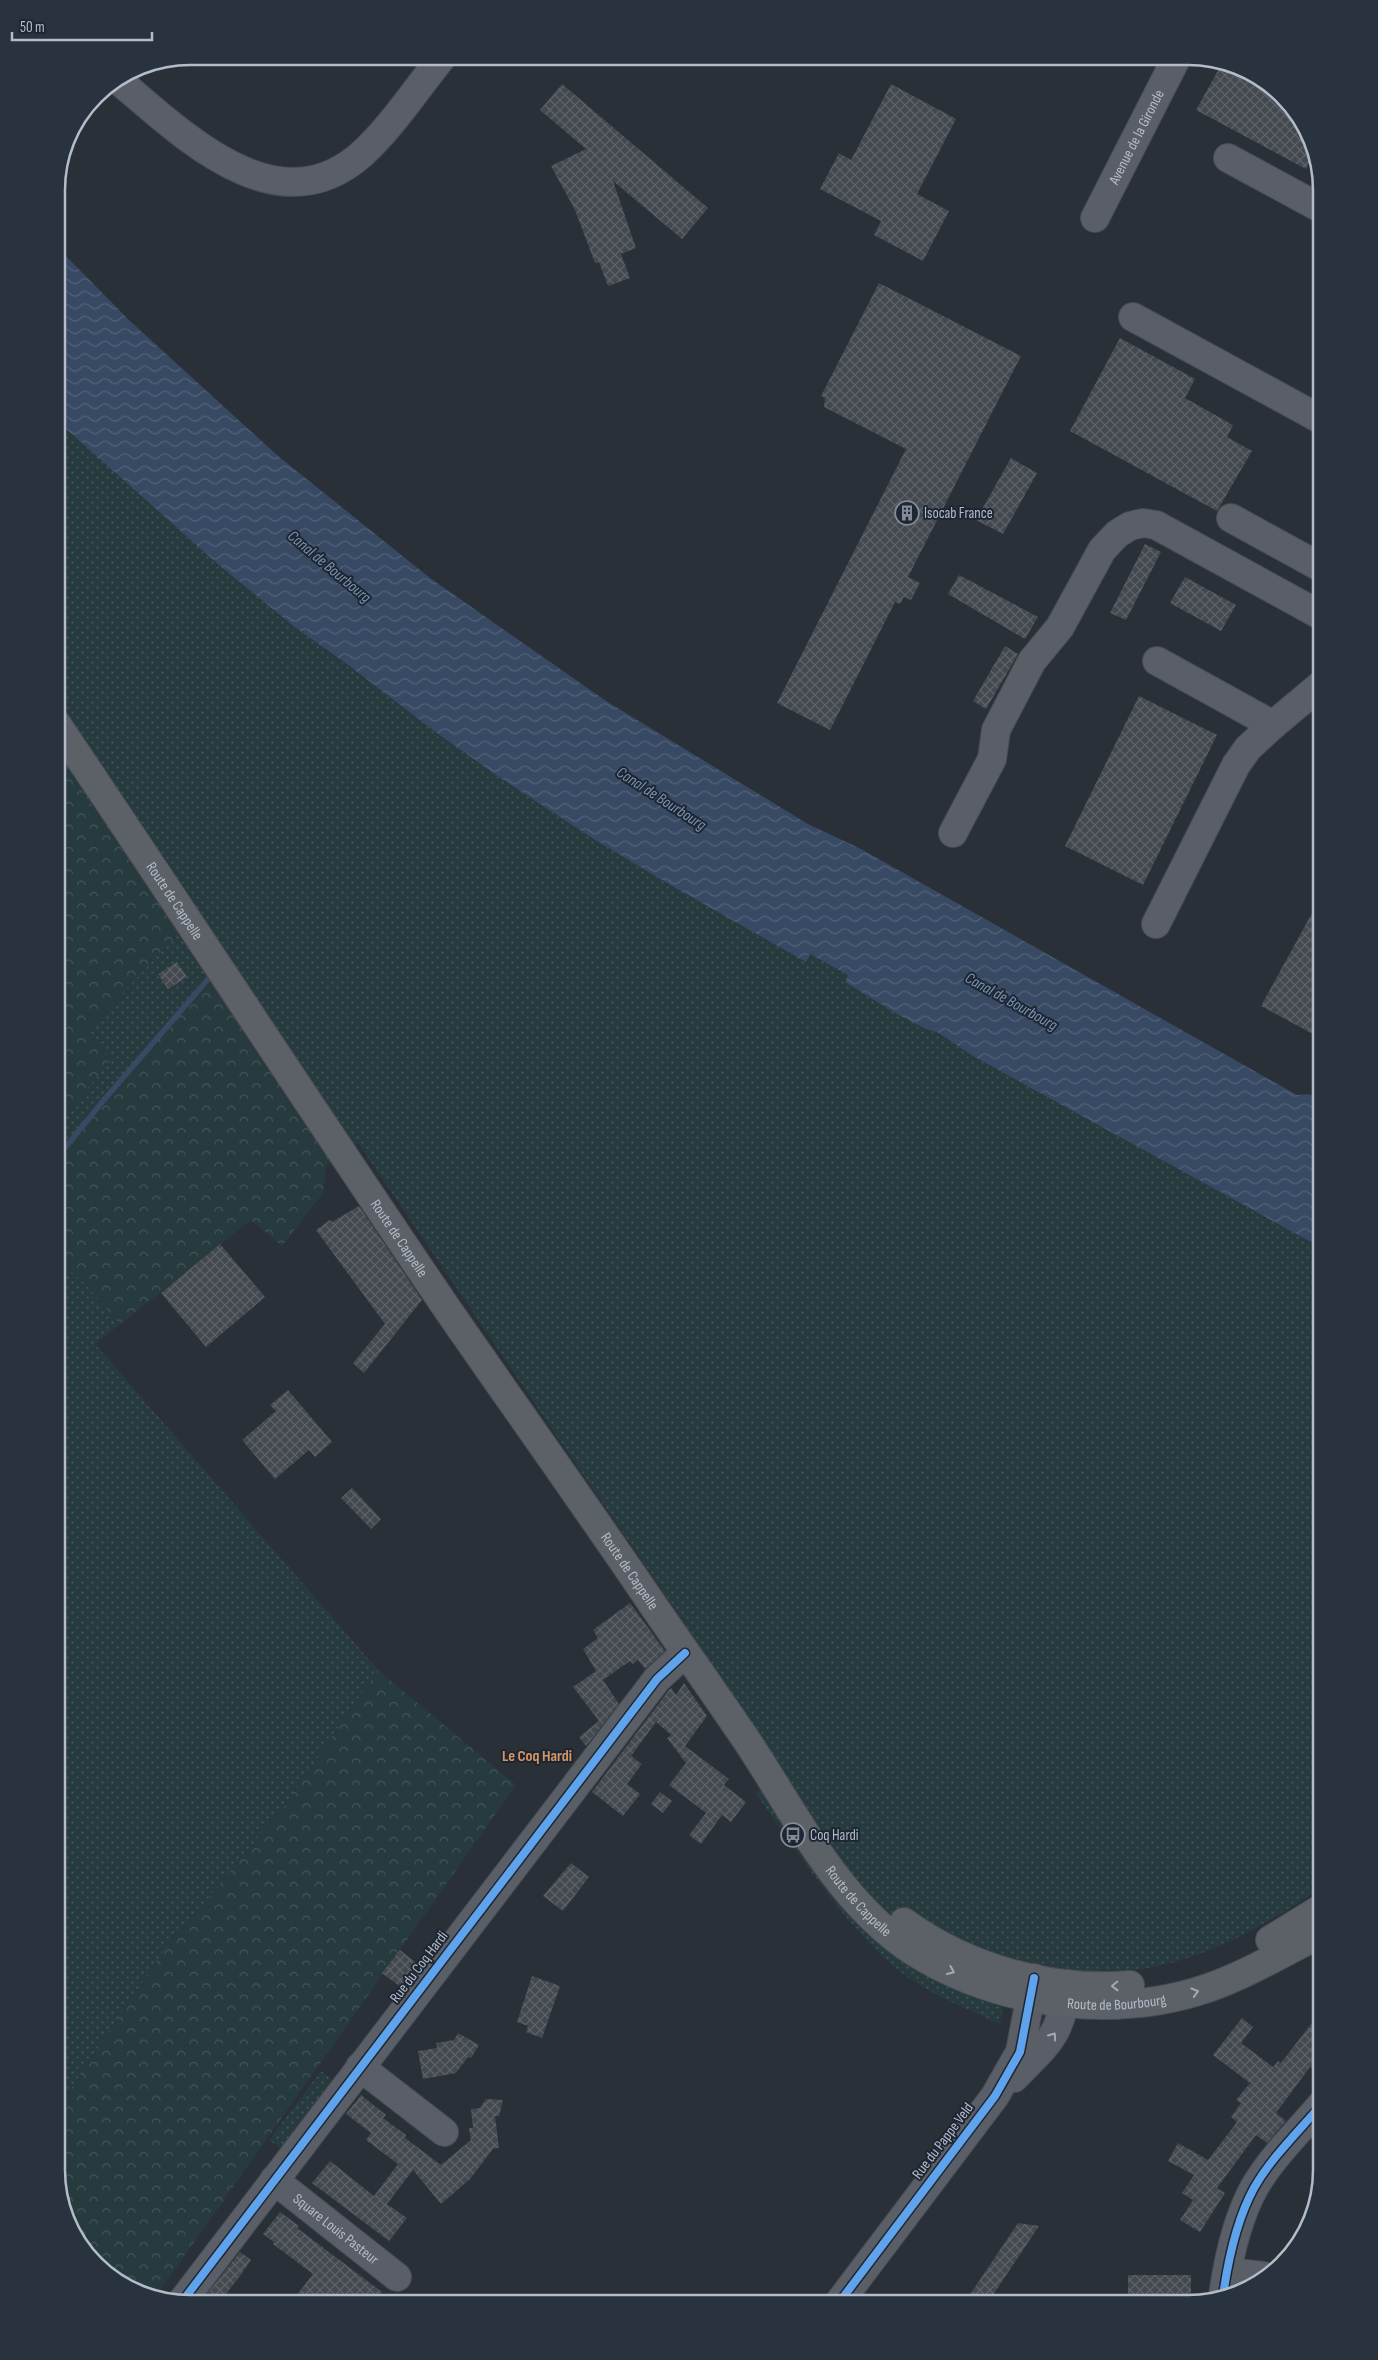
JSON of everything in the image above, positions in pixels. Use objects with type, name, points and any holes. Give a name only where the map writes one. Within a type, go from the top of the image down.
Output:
[{"type":"main road","name":"Route de Cappelle","points":[[65,736],[448,1309],[750,1746],[855,1879],[888,1910],[917,1942]]},
{"type":"main road","name":"Route de Bourbourg","points":[[1067,1994],[1166,1979],[1200,1970],[1261,1945],[1313,1913]]},
{"type":"main road","name":"Route de Bourbourg","points":[[917,1942],[969,1958],[1032,1988],[1067,1994],[1105,2005],[1137,2003],[1200,1990],[1246,1972],[1313,1938]]},
{"type":"street","points":[[123,84],[189,139],[224,162],[262,177],[299,181],[323,177],[335,172],[364,152],[436,65]]},
{"type":"street","name":"Avenue de la Gironde","points":[[1095,218],[1172,65]]},
{"type":"street","points":[[1228,158],[1313,204]]},
{"type":"street","points":[[1133,317],[1313,415]]},
{"type":"street","points":[[1230,518],[1313,563]]},
{"type":"street","points":[[953,832],[992,759],[996,730],[1032,661],[1060,627],[1102,550],[1112,538],[1124,530],[1137,524],[1156,525],[1313,611]]},
{"type":"street","points":[[1157,661],[1273,725]]},
{"type":"street","points":[[1156,924],[1236,765],[1248,748],[1313,692]]},
{"type":"street","name":"Rue du Coq Hardi","points":[[186,2295],[657,1679],[686,1653]]},
{"type":"street","name":"Rue du Pappe Veld","points":[[845,2295],[995,2096],[1020,2052],[1032,1988]]},
{"type":"street","name":"Rue du Pappe Veld","points":[[995,2096],[1052,2039],[1059,2026],[1067,1994]]},
{"type":"street","points":[[360,2067],[444,2132]]},
{"type":"street","points":[[1240,2282],[1236,2235],[1251,2194],[1262,2176],[1313,2115]]},
{"type":"street","name":"Square Louis Pasteur","points":[[274,2180],[397,2277]]},
{"type":"green space","points":[[65,428],[220,566],[296,628],[496,775],[592,838],[806,962],[810,953],[848,975],[845,981],[931,1031],[937,1032],[973,1056],[1313,1243],[1313,1893],[1272,1919],[1218,1946],[1190,1957],[1161,1965],[1132,1970],[1091,1972],[1012,1958],[1000,2024],[938,1995],[918,1984],[895,1967],[851,1923],[810,1870],[756,1794],[779,1763],[358,1143],[326,1167],[323,1193],[282,1246],[251,1220],[95,1344],[378,1670],[286,1804],[160,1956],[65,2098]]},
{"type":"green space","points":[[65,766],[179,933],[86,1032],[113,1058],[65,1115]]},
{"type":"green space","points":[[208,974],[324,1142],[326,1167],[323,1193],[282,1246],[251,1220],[120,1324],[86,1285],[65,1266],[65,1152]]},
{"type":"green space","points":[[378,1670],[516,1785],[160,2291],[120,2274],[96,2252],[86,2240],[78,2225],[67,2195],[66,2186],[65,2098],[160,1956],[286,1804]]},
{"type":"green space","points":[[321,2071],[337,2083],[285,2152],[269,2140]]},
{"type":"water","name":"Canal de Bourbourg","points":[[65,255],[130,321],[278,456],[430,578],[606,701],[808,824],[861,849],[1297,1095],[1307,1094],[1313,1096],[1313,1243],[973,1056],[937,1032],[918,1025],[891,1010],[845,982],[848,975],[810,954],[806,962],[592,838],[496,775],[433,730],[296,628],[220,566],[65,428]]},
{"type":"building","points":[[1219,69],[1258,86],[1292,120],[1304,142],[1309,157],[1310,161],[1306,169],[1196,110]]},
{"type":"building","points":[[562,84],[708,208],[682,239],[613,181],[636,248],[621,254],[630,278],[608,286],[599,262],[595,263],[575,210],[551,166],[586,149],[540,110]]},
{"type":"building","points":[[891,84],[956,119],[917,194],[949,211],[923,261],[874,235],[881,221],[820,189],[839,153],[851,160]]},
{"type":"building","name":"Isocab France","points":[[879,283],[1021,356],[908,577],[920,583],[911,600],[904,597],[900,604],[895,602],[830,730],[777,703],[906,449],[824,407],[825,398],[821,396]]},
{"type":"building","points":[[1120,338],[1195,379],[1185,398],[1233,425],[1227,437],[1252,451],[1217,511],[1070,431]]},
{"type":"building","points":[[1011,458],[1037,473],[1003,534],[976,520]]},
{"type":"building","points":[[1145,544],[1161,552],[1126,620],[1110,613]]},
{"type":"building","points":[[959,575],[1038,617],[1025,639],[948,594]]},
{"type":"building","points":[[1185,577],[1236,605],[1221,631],[1170,603]]},
{"type":"building","points":[[1005,646],[1018,654],[986,709],[973,701]]},
{"type":"building","points":[[1139,696],[1217,735],[1143,885],[1065,846]]},
{"type":"building","points":[[1313,911],[1313,1034],[1261,1006]]},
{"type":"building","points":[[177,962],[187,977],[168,989],[158,974]]},
{"type":"building","points":[[359,1206],[422,1300],[364,1373],[353,1363],[385,1324],[316,1230],[330,1220],[332,1222]]},
{"type":"building","points":[[220,1244],[265,1297],[206,1347],[161,1293]]},
{"type":"building","points":[[288,1390],[332,1442],[315,1457],[309,1450],[275,1479],[242,1440],[276,1411],[270,1405]]},
{"type":"building","points":[[352,1488],[381,1519],[371,1529],[341,1498]]},
{"type":"building","points":[[630,1603],[665,1651],[645,1669],[638,1660],[633,1664],[630,1661],[603,1680],[619,1704],[586,1746],[579,1737],[599,1721],[573,1687],[596,1671],[583,1649],[598,1638],[593,1630]]},
{"type":"building","points":[[684,1683],[707,1716],[685,1746],[729,1779],[724,1785],[746,1802],[731,1822],[722,1815],[701,1844],[689,1835],[706,1813],[669,1785],[686,1763],[667,1738],[671,1735],[676,1739],[656,1722],[631,1756],[642,1764],[627,1784],[640,1794],[623,1816],[592,1792],[669,1690],[671,1688],[676,1695]]},
{"type":"building","points":[[660,1792],[672,1801],[663,1813],[651,1804]]},
{"type":"building","points":[[571,1863],[589,1877],[563,1911],[543,1896]]},
{"type":"building","points":[[400,1950],[419,1965],[402,1988],[382,1973]]},
{"type":"building","points":[[532,1976],[560,1986],[542,2038],[526,2032],[528,2026],[517,2022]]},
{"type":"building","points":[[1242,2018],[1253,2027],[1241,2043],[1273,2067],[1278,2061],[1281,2063],[1313,2022],[1313,2067],[1310,2067],[1276,2113],[1286,2121],[1267,2143],[1256,2135],[1217,2188],[1225,2193],[1200,2232],[1180,2220],[1193,2200],[1182,2193],[1194,2175],[1168,2161],[1178,2143],[1208,2160],[1237,2122],[1231,2117],[1241,2103],[1236,2100],[1250,2083],[1213,2055]]},
{"type":"building","points":[[458,2033],[479,2045],[471,2058],[468,2057],[456,2073],[423,2079],[418,2051],[437,2048],[436,2043],[454,2040]]},
{"type":"building","points":[[361,2095],[386,2115],[383,2118],[406,2135],[405,2138],[441,2165],[471,2140],[469,2128],[473,2128],[471,2109],[480,2108],[486,2099],[503,2100],[499,2116],[495,2116],[499,2148],[493,2149],[470,2179],[441,2204],[413,2170],[387,2204],[407,2218],[389,2241],[312,2183],[330,2161],[374,2196],[398,2164],[366,2140],[371,2133],[346,2114]]},
{"type":"building","points":[[280,2212],[299,2226],[297,2228],[382,2292],[380,2295],[297,2295],[313,2274],[273,2244],[274,2242],[263,2234]]},
{"type":"building","points":[[1018,2223],[1039,2226],[993,2295],[970,2295]]},
{"type":"building","points":[[240,2252],[251,2260],[225,2295],[206,2295]]},
{"type":"building","points":[[1128,2275],[1191,2275],[1191,2295],[1128,2295]]},
{"type":"waterway","points":[[65,1148],[210,977]]},
{"type":"cycle path","points":[[187,2295],[657,1679],[685,1653]]},
{"type":"cycle path","points":[[845,2295],[995,2096],[1020,2052],[1034,1978]]},
{"type":"cycle path","points":[[1224,2289],[1234,2241],[1242,2214],[1254,2188],[1277,2155],[1313,2114]]},
{"type":"place","name":"Isocab France","points":[[907,513]]},
{"type":"place","name":"Coq Hardi","points":[[793,1835]]},
{"type":"district","name":"Le Coq Hardi","points":[[537,1756]]}]
